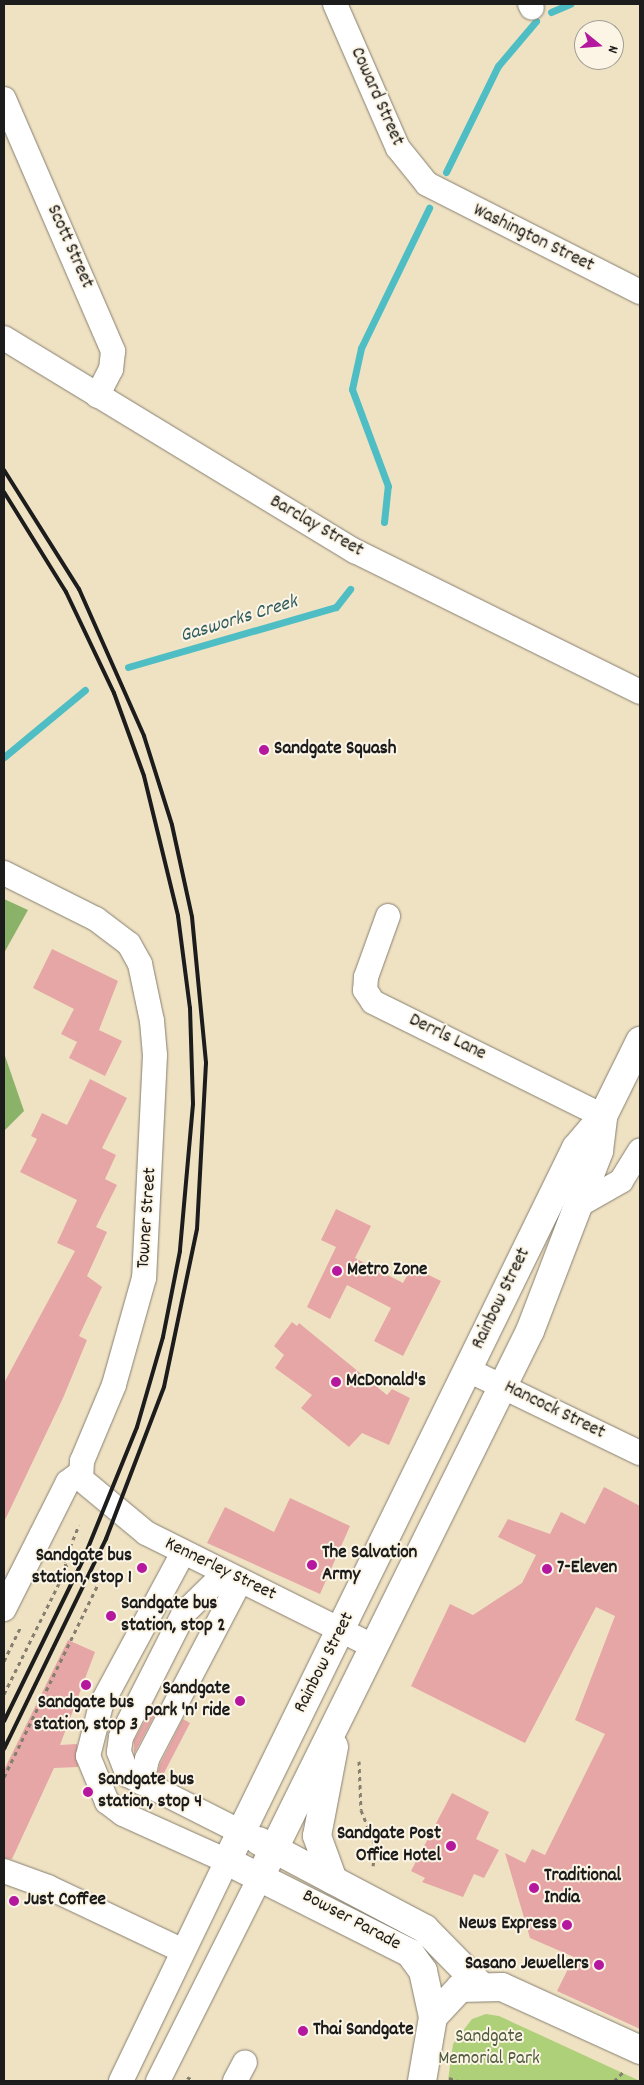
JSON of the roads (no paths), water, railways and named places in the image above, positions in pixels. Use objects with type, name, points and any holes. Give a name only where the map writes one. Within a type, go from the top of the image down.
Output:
[{"type":"main road","name":"Rainbow Street","points":[[227,1861],[576,1148],[603,1116],[640,1041]]},
{"type":"main road","name":"Rainbow Street","points":[[261,1875],[504,1387],[599,1152],[603,1116]]},
{"type":"main road","points":[[333,1880],[317,1836],[333,1768],[336,1723]]},
{"type":"main road","name":"Bowser Parade","points":[[241,1832],[275,1848],[425,1929],[480,1985]]},
{"type":"main road","name":"Bowser Parade","points":[[227,1861],[261,1875],[410,1953],[423,1971],[433,2017]]},
{"type":"main road","points":[[422,2081],[433,2017],[460,1988],[480,1985],[517,1990],[640,2050]]},
{"type":"street","name":"Coward Street","points":[[335,4],[398,148],[426,184]]},
{"type":"street","name":"Scott Street","points":[[4,99],[112,350],[111,369],[97,396]]},
{"type":"street","name":"Washington Street","points":[[426,184],[640,292]]},
{"type":"street","name":"Barclay Street","points":[[4,338],[355,551],[640,692]]},
{"type":"street","name":"Towner Street","points":[[4,873],[96,919],[129,944],[140,964],[152,1021],[155,1055],[144,1278],[114,1385],[80,1473],[68,1482],[4,1609]]},
{"type":"street","name":"Derrls Lane","points":[[388,916],[366,977],[365,990],[373,1002],[603,1116]]},
{"type":"street","points":[[577,1206],[621,1181],[640,1152]]},
{"type":"street","name":"Hancock Street","points":[[468,1370],[640,1454]]},
{"type":"street","name":"Kennerley Street","points":[[80,1473],[84,1484],[129,1521],[183,1553],[375,1647]]},
{"type":"street","points":[[183,1553],[102,1705],[88,1756],[107,1802],[123,1814],[227,1861]]},
{"type":"street","points":[[232,1577],[184,1613],[121,1737],[122,1764],[128,1775],[241,1832]]},
{"type":"street","points":[[142,1783],[147,1759],[232,1577]]},
{"type":"street","name":"Rainbow Street","points":[[121,2081],[182,1950],[227,1861]]},
{"type":"street","points":[[4,1871],[48,1887],[182,1950]]},
{"type":"street","name":"Rainbow Street","points":[[158,2081],[261,1875]]},
{"type":"waterway","points":[[551,12],[570,4]]},
{"type":"waterway","points":[[446,172],[498,66],[536,21]]},
{"type":"waterway","points":[[384,522],[388,486],[352,389],[361,348],[429,208]]},
{"type":"waterway","name":"Gasworks Creek","points":[[128,667],[336,607],[350,589]]},
{"type":"waterway","name":"Gasworks Creek","points":[[4,757],[85,690]]},
{"type":"railway","points":[[4,470],[79,589],[144,736],[172,825],[192,917],[206,1063],[197,1229],[164,1387],[106,1539],[4,1749]]},
{"type":"railway","points":[[4,492],[66,592],[114,693],[144,776],[178,916],[190,1008],[193,1104],[180,1251],[163,1337],[137,1427],[83,1560],[4,1721]]},
{"type":"place","name":"Sandgate Squash","points":[[264,750]]},
{"type":"place","name":"Metro Zone","points":[[337,1271]]},
{"type":"place","name":"McDonald's","points":[[336,1382]]},
{"type":"place","name":"The Salvation Army","points":[[312,1565]]},
{"type":"place","name":"Sandgate bus station, stop 1","points":[[142,1568]]},
{"type":"place","name":"7-Eleven","points":[[547,1569]]},
{"type":"place","name":"Sandgate bus station, stop 2","points":[[111,1616]]},
{"type":"place","name":"Sandgate bus station, stop 3","points":[[86,1685]]},
{"type":"place","name":"Sandgate park 'n' ride","points":[[240,1701]]},
{"type":"place","name":"Sandgate bus station, stop 4","points":[[88,1792]]},
{"type":"place","name":"Sandgate Post Office Hotel","points":[[451,1846]]},
{"type":"place","name":"Traditional India","points":[[534,1888]]},
{"type":"place","name":"Just Coffee","points":[[14,1901]]},
{"type":"place","name":"News Express","points":[[567,1925]]},
{"type":"place","name":"Sasano Jewellers","points":[[599,1965]]},
{"type":"place","name":"Thai Sandgate","points":[[303,2031]]},
{"type":"park label","name":"Sandgate Memorial Park","points":[[489,2049]]}]
